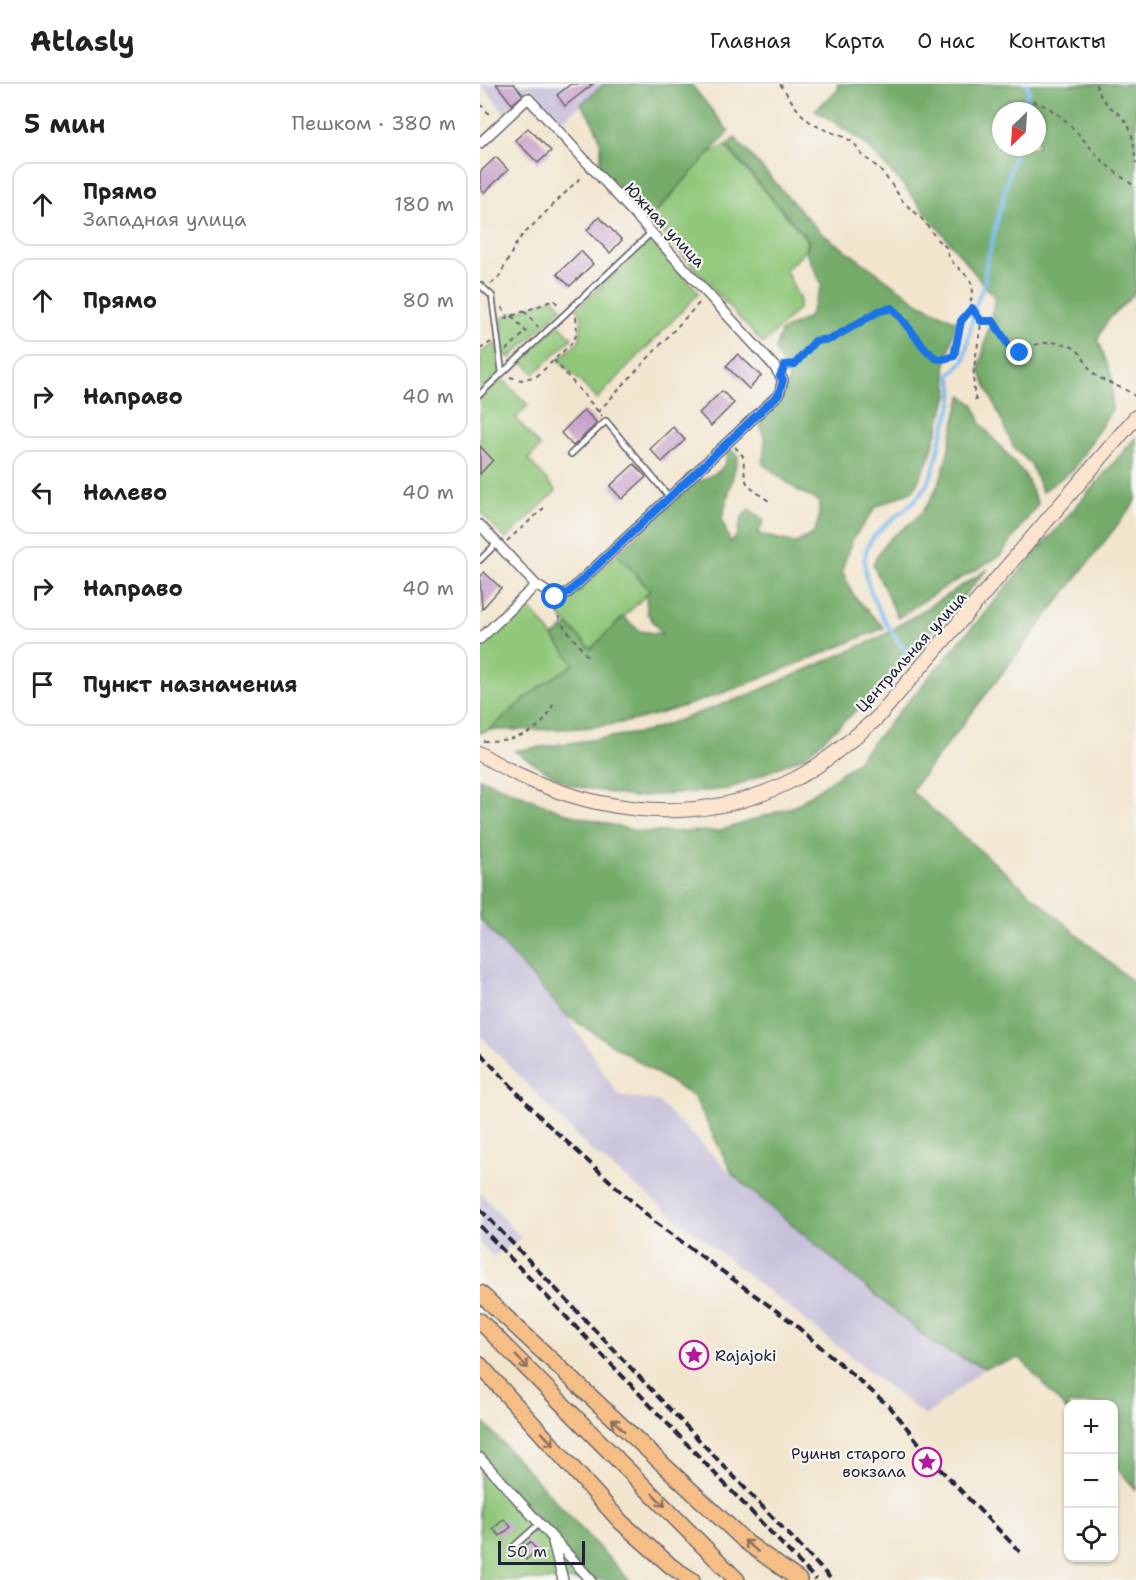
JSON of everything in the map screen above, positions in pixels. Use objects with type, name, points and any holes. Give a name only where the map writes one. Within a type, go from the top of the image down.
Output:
[{"type":"main road","name":"Центральная улица","points":[[480,754],[535,782],[586,801],[640,811],[690,809],[742,800],[795,779],[839,750],[876,719],[1136,417]]},
{"type":"main road","points":[[480,1293],[661,1465],[746,1542],[799,1580]]},
{"type":"main road","points":[[480,1321],[737,1580]]},
{"type":"main road","points":[[480,1365],[627,1528],[672,1567],[692,1580]]},
{"type":"street","name":"Южная улица","points":[[480,143],[528,98],[709,294],[782,378]]},
{"type":"street","points":[[480,525],[536,585],[555,597],[569,592],[779,394],[782,378]]},
{"type":"street","points":[[480,639],[536,585]]},
{"type":"street","points":[[480,1458],[591,1580]]},
{"type":"street","points":[[552,1539],[563,1580]]},
{"type":"lane","points":[[480,394],[652,232]]},
{"type":"lane","points":[[480,285],[493,302],[502,373]]},
{"type":"lane","points":[[571,454],[606,421],[669,497]]},
{"type":"lane","points":[[480,560],[499,545]]},
{"type":"lane","points":[[511,1549],[539,1524]]},
{"type":"path","points":[[780,84],[806,118],[829,133],[846,135],[859,148],[862,156],[871,160],[891,181],[903,202],[918,213],[937,242],[946,247],[947,256],[971,280],[974,292],[970,303],[981,321],[980,341],[973,366],[976,401]]},
{"type":"path","points":[[1096,84],[1108,108],[1119,114],[1129,127],[1136,163]]},
{"type":"path","points":[[1033,101],[1045,105],[1061,116],[1098,156],[1136,187]]},
{"type":"path","points":[[480,104],[493,118]]},
{"type":"path","points":[[485,290],[499,277],[518,240],[591,165]]},
{"type":"path","points":[[598,412],[709,294]]},
{"type":"path","points":[[505,329],[504,318],[507,316],[554,300],[564,314]]},
{"type":"path","points":[[502,373],[520,380],[529,379],[537,376],[554,360],[578,334],[579,323],[571,308]]},
{"type":"path","points":[[782,378],[785,365],[795,364],[815,341],[831,339],[879,311],[892,308],[936,358],[954,356],[961,321],[972,308]]},
{"type":"path","points":[[525,311],[543,334]]},
{"type":"path","points":[[512,315],[535,342]]},
{"type":"path","points":[[981,321],[993,321],[1016,352],[1020,353],[1026,346],[1040,344],[1069,346],[1077,350],[1099,378],[1114,383],[1136,397]]},
{"type":"path","points":[[507,339],[508,349],[526,332]]},
{"type":"path","points":[[554,360],[606,421]]},
{"type":"path","points":[[728,441],[743,456],[743,477],[747,484],[769,501]]},
{"type":"path","points":[[499,545],[544,507]]},
{"type":"path","points":[[549,594],[562,624],[588,657]]},
{"type":"path","points":[[480,741],[523,736],[539,725],[553,704]]},
{"type":"shaded area","points":[[481,84],[604,84],[562,121],[531,87],[503,112]]},
{"type":"shaded area","points":[[480,919],[567,1016],[619,1096],[658,1101],[733,1175],[936,1346],[985,1368],[925,1416],[588,1148],[480,1035]]},
{"type":"shaded area","points":[[480,1192],[521,1238],[493,1257],[480,1244]]},
{"type":"green space","points":[[604,84],[691,84],[729,132],[649,219],[599,166],[601,149],[598,134],[581,104]]},
{"type":"green space","points":[[837,84],[1136,84],[1136,292],[1107,321],[1098,339],[1112,377],[1112,409],[1074,469],[1042,492],[1031,464],[1014,448],[979,370],[995,298],[904,186],[874,153],[861,140],[815,110],[838,90]]},
{"type":"green space","points":[[735,138],[819,231],[919,303],[956,321],[945,368],[949,392],[930,456],[914,490],[876,507],[852,540],[842,570],[854,596],[884,628],[736,688],[644,718],[587,728],[489,730],[539,687],[574,664],[553,637],[568,625],[591,649],[623,617],[640,631],[662,634],[647,613],[646,594],[650,590],[617,554],[687,487],[718,472],[725,464],[729,447],[738,457],[722,519],[730,542],[737,536],[742,517],[749,509],[764,520],[758,534],[796,543],[814,533],[819,518],[819,501],[797,490],[763,464],[765,440],[759,420],[783,397],[789,378],[775,350],[781,331],[809,317],[822,285],[806,252],[809,241],[726,145]]},
{"type":"green space","points":[[725,146],[808,241],[805,251],[786,270],[800,301],[798,309],[763,344],[658,228],[657,212],[709,153]]},
{"type":"green space","points":[[651,240],[699,293],[597,399],[559,360],[580,339],[582,315],[577,308]]},
{"type":"green space","points":[[554,298],[562,308],[510,358],[505,354],[501,318]]},
{"type":"green space","points":[[559,324],[572,338],[534,374],[521,360]]},
{"type":"green space","points":[[496,343],[500,372],[480,391],[480,353]]},
{"type":"green space","points":[[502,379],[528,405],[516,418],[540,447],[528,459],[556,491],[506,539],[480,511],[480,399]]},
{"type":"green space","points":[[962,395],[974,405],[981,424],[1025,475],[1038,504],[1000,556],[940,590],[898,618],[873,565],[889,539],[915,519],[931,499],[943,470]]},
{"type":"green space","points":[[1136,437],[1136,501],[911,791],[1136,985],[1136,1490],[1118,1469],[1118,1400],[1064,1400],[1064,1408],[1020,1358],[985,1368],[936,1346],[733,1175],[694,1097],[567,1016],[480,919],[480,778],[568,814],[640,832],[719,831],[795,806],[855,763]]},
{"type":"green space","points":[[617,554],[650,591],[591,649],[562,618],[557,600],[571,597]]},
{"type":"green space","points":[[988,569],[886,684],[805,756],[729,789],[633,797],[569,785],[514,751],[645,732],[746,696],[881,637]]},
{"type":"green space","points":[[525,602],[575,664],[539,687],[489,730],[480,733],[480,645]]},
{"type":"green space","points":[[480,1419],[629,1580],[591,1580],[480,1458]]},
{"type":"green space","points":[[480,1458],[591,1580],[480,1580]]},
{"type":"building","points":[[496,84],[514,84],[523,95],[512,104]]},
{"type":"building","points":[[571,84],[593,84],[565,106],[557,95]]},
{"type":"building","points":[[528,128],[551,151],[538,163],[515,140]]},
{"type":"building","points":[[496,157],[508,170],[484,193],[480,188],[480,172]]},
{"type":"building","points":[[599,217],[622,240],[610,253],[587,230]]},
{"type":"building","points":[[581,251],[593,264],[570,286],[557,274]]},
{"type":"building","points":[[738,354],[761,376],[749,389],[726,366]]},
{"type":"building","points":[[722,391],[734,403],[711,426],[699,413]]},
{"type":"building","points":[[584,410],[597,423],[573,446],[561,433]]},
{"type":"building","points":[[673,427],[685,440],[662,462],[650,449]]},
{"type":"building","points":[[480,446],[493,460],[480,474]]},
{"type":"building","points":[[634,464],[646,477],[622,499],[610,486]]},
{"type":"building","points":[[484,572],[501,588],[482,609],[480,577]]},
{"type":"building","points":[[504,1519],[511,1527],[500,1536],[493,1529]]},
{"type":"building","points":[[530,1542],[537,1550],[526,1560],[519,1552]]},
{"type":"waterway","points":[[1025,102],[1029,90],[1027,84]]},
{"type":"waterway","points":[[911,658],[883,618],[875,601],[865,568],[866,552],[878,532],[922,492],[933,472],[952,404],[953,390],[950,375],[964,361],[974,310],[984,284],[986,266],[1014,156]]},
{"type":"railway","points":[[480,1053],[545,1122],[656,1223],[793,1323],[891,1408],[938,1467],[1021,1553]]},
{"type":"railway","points":[[480,1209],[832,1580]]},
{"type":"railway","points":[[480,1226],[816,1580]]},
{"type":"place","name":"Rajajoki","points":[[694,1355]]},
{"type":"place","name":"Руины старого вокзала","points":[[927,1462]]},
{"type":"route","points":[[555,597],[569,592],[779,394],[783,380],[780,376],[785,365],[795,364],[803,358],[807,347],[815,341],[831,339],[879,311],[892,308],[908,323],[927,351],[936,358],[945,359],[954,356],[961,321],[972,308],[982,322],[993,321],[1009,346],[1020,353]]}]
